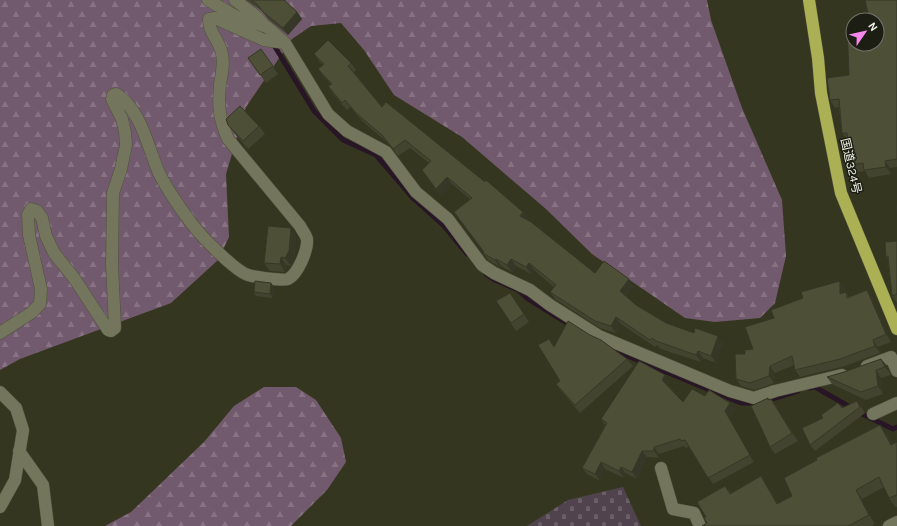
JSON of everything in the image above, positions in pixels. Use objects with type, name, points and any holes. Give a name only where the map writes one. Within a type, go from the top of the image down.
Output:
[{"type":"highway","name":"国道324号","points":[[809,0],[818,58],[821,93],[841,193],[897,329]]},
{"type":"street","points":[[208,0],[237,17],[266,27]]},
{"type":"street","points":[[235,0],[257,17],[266,27],[285,43],[328,114],[347,131],[386,152],[416,192],[448,219],[482,264],[494,273],[530,290],[550,305],[599,336],[730,391],[754,398],[775,391],[847,373],[892,357],[897,371]]},
{"type":"street","points":[[0,333],[31,313],[40,304],[41,289],[29,235],[28,215],[31,210],[37,211],[42,218],[46,236],[54,253],[74,278],[108,330],[111,331],[115,328],[112,264],[113,193],[121,169],[126,145],[122,119],[112,99],[113,94],[116,94],[124,99],[132,110],[148,140],[159,173],[193,225],[206,240],[248,275],[286,280],[293,275],[305,253],[307,239],[300,226],[228,139],[221,124],[219,108],[223,67],[222,52],[209,24],[209,19],[215,18],[264,40],[285,43]]},
{"type":"street","points":[[0,392],[16,408],[23,430],[15,480],[0,507]]},
{"type":"street","points":[[873,414],[897,403]]},
{"type":"street","points":[[19,451],[43,485],[48,526]]},
{"type":"street","points":[[661,468],[673,509],[694,513],[700,526]]},
{"type":"street","points":[[889,526],[897,522]]},
{"type":"green space","points":[[0,0],[707,0],[711,20],[742,108],[782,200],[786,256],[775,303],[760,318],[715,322],[685,318],[592,254],[546,209],[462,137],[394,95],[364,50],[341,23],[311,26],[292,39],[246,107],[226,174],[229,237],[218,260],[171,303],[20,359],[0,370]]},
{"type":"green space","points":[[264,387],[296,387],[316,400],[341,438],[346,462],[327,490],[291,526],[105,526],[131,512],[204,442],[234,406]]},
{"type":"green space","points":[[623,487],[641,526],[527,526],[568,500]]},
{"type":"building","points":[[251,0],[284,0],[297,12],[283,28],[264,13],[257,4]]},
{"type":"building","points":[[865,0],[897,0],[897,159],[885,161],[886,167],[864,170],[863,163],[851,165],[847,133],[842,133],[839,99],[830,100],[827,78],[849,75],[848,52],[885,52],[885,12],[868,12]]},
{"type":"building","points":[[328,40],[351,63],[348,66],[382,107],[386,102],[485,182],[486,180],[523,212],[520,216],[531,222],[595,273],[604,261],[629,279],[620,291],[636,305],[666,323],[694,333],[695,328],[718,336],[711,356],[698,351],[696,355],[656,341],[652,338],[650,340],[616,317],[611,326],[595,321],[550,292],[556,285],[529,263],[526,267],[511,259],[507,265],[483,253],[484,252],[454,212],[472,198],[447,177],[436,189],[422,170],[431,161],[405,140],[393,149],[382,135],[357,114],[345,100],[342,103],[328,86],[332,84],[318,69],[324,64],[314,54]]},
{"type":"building","points":[[261,49],[273,66],[260,75],[248,58]]},
{"type":"building","points":[[240,106],[259,126],[243,141],[228,125],[226,119]]},
{"type":"building","points":[[268,226],[291,228],[289,251],[285,258],[281,257],[280,264],[264,263]]},
{"type":"building","points":[[897,241],[897,294],[892,296],[885,242]]},
{"type":"building","points":[[255,281],[271,283],[270,294],[254,292]]},
{"type":"building","points":[[840,281],[840,294],[846,292],[847,298],[867,290],[886,334],[873,340],[875,346],[840,359],[795,370],[792,356],[770,366],[769,376],[750,383],[736,379],[735,354],[745,354],[745,350],[753,349],[745,327],[774,318],[771,310],[803,298],[801,292]]},
{"type":"building","points":[[510,293],[524,314],[511,323],[496,301]]},
{"type":"building","points":[[568,321],[601,340],[627,359],[575,405],[556,384],[560,381],[538,345],[549,339],[554,347]]},
{"type":"building","points":[[881,359],[885,367],[876,370],[878,386],[861,392],[827,377],[844,372]]},
{"type":"building","points":[[639,361],[665,375],[662,380],[683,402],[692,389],[705,396],[709,390],[730,403],[725,411],[750,455],[708,478],[685,440],[681,441],[680,439],[654,447],[654,451],[642,451],[632,472],[621,467],[619,471],[601,462],[595,474],[582,468],[607,423],[601,419]]},
{"type":"building","points":[[768,398],[768,400],[771,399],[792,433],[770,447],[751,406]]},
{"type":"building","points":[[857,401],[860,407],[810,445],[802,428],[823,418],[821,415],[838,403],[842,408]]},
{"type":"building","points":[[880,425],[891,445],[897,442],[897,495],[889,498],[879,477],[856,490],[869,515],[848,526],[702,526],[707,523],[704,518],[706,517],[697,502],[725,486],[730,494],[761,476],[777,504],[792,496],[784,478],[817,460],[816,458]]},
{"type":"waterway","points":[[272,42],[314,111],[343,140],[376,155],[413,198],[444,226],[467,254]]},
{"type":"waterway","points":[[486,274],[493,279],[518,290],[528,299],[573,327]]},
{"type":"waterway","points":[[611,349],[741,403],[758,403]]},
{"type":"waterway","points":[[809,388],[815,387],[862,414],[893,429],[897,427]]},
{"type":"waterway","points":[[765,401],[798,391]]}]
